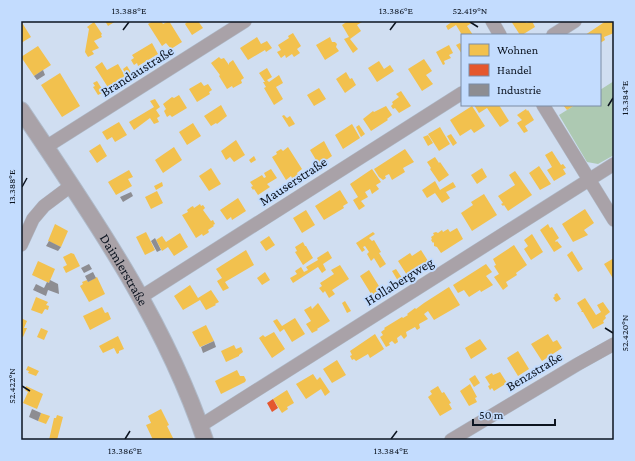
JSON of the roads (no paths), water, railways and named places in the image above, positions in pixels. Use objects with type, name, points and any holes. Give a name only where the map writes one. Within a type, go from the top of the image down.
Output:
[{"type":"street","name":"Brandaustraße","points":[[46,147],[245,21]]},
{"type":"street","points":[[492,21],[499,34]]},
{"type":"street","points":[[555,34],[575,21]]},
{"type":"street","name":"Mauserstraße","points":[[141,297],[461,94]]},
{"type":"street","points":[[544,106],[614,220]]},
{"type":"street","name":"Daimlerstraße","points":[[21,110],[72,185],[141,297],[186,388],[203,433]]},
{"type":"street","name":"Hollabergweg","points":[[203,433],[614,164]]},
{"type":"street","points":[[21,245],[33,219],[44,206],[72,185]]},
{"type":"street","name":"Benzstraße","points":[[451,440],[614,344]]}]
